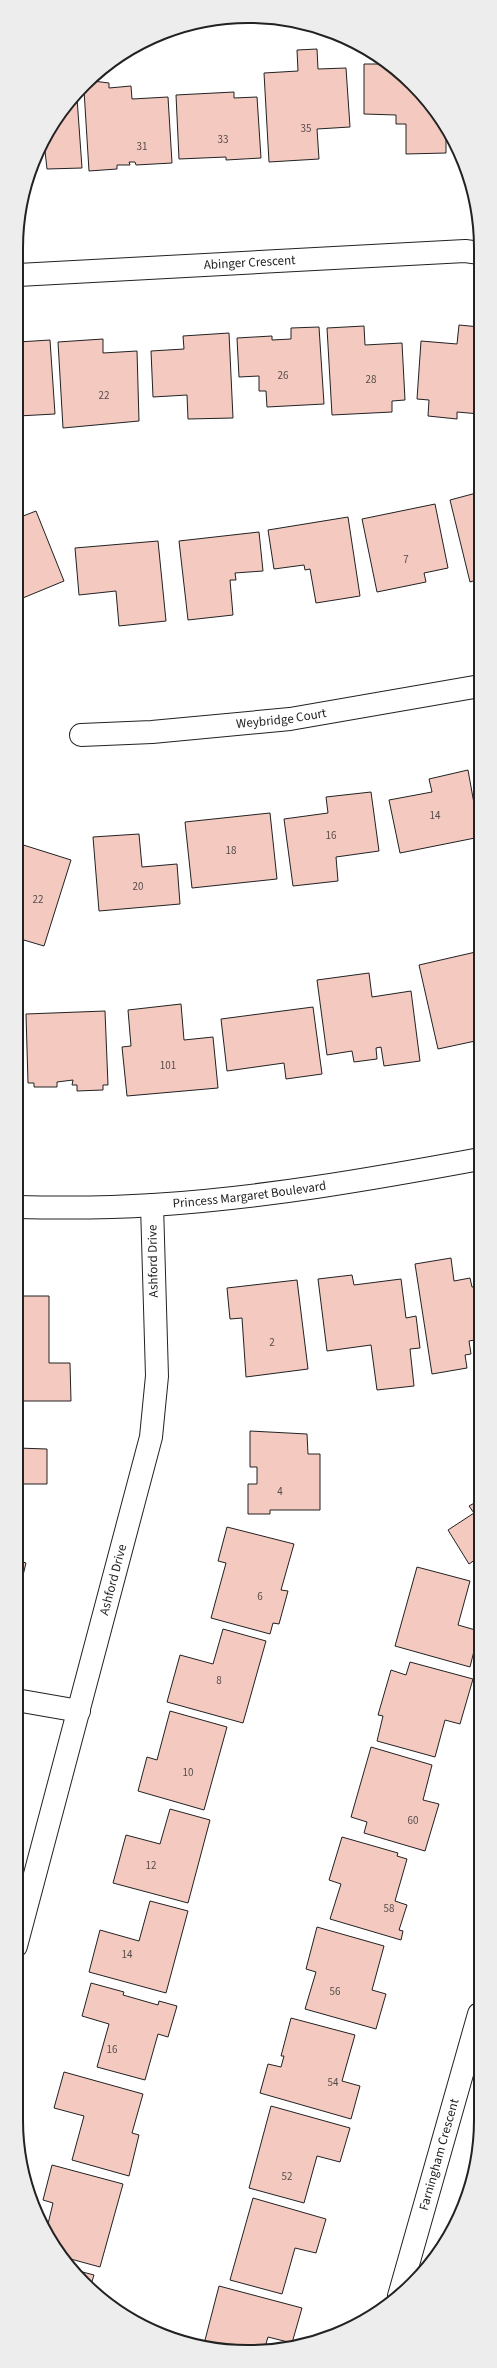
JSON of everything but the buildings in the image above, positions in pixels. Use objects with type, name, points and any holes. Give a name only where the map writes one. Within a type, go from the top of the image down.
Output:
[{"type":"street","name":"Abinger Crescent","points":[[23,275],[465,251],[474,252]]},
{"type":"street","name":"Weybridge Court","points":[[81,735],[152,732],[290,720],[474,687]]},
{"type":"street","name":"Princess Margaret Boulevard","points":[[23,1207],[152,1205],[244,1197],[387,1176],[474,1160]]},
{"type":"street","name":"Ashford Drive","points":[[23,1920],[80,1711],[151,1437],[157,1376],[152,1205]]},
{"type":"street","points":[[23,1701],[80,1711]]},
{"type":"street","name":"Farningham Crescent","points":[[402,2284],[474,2032]]}]
